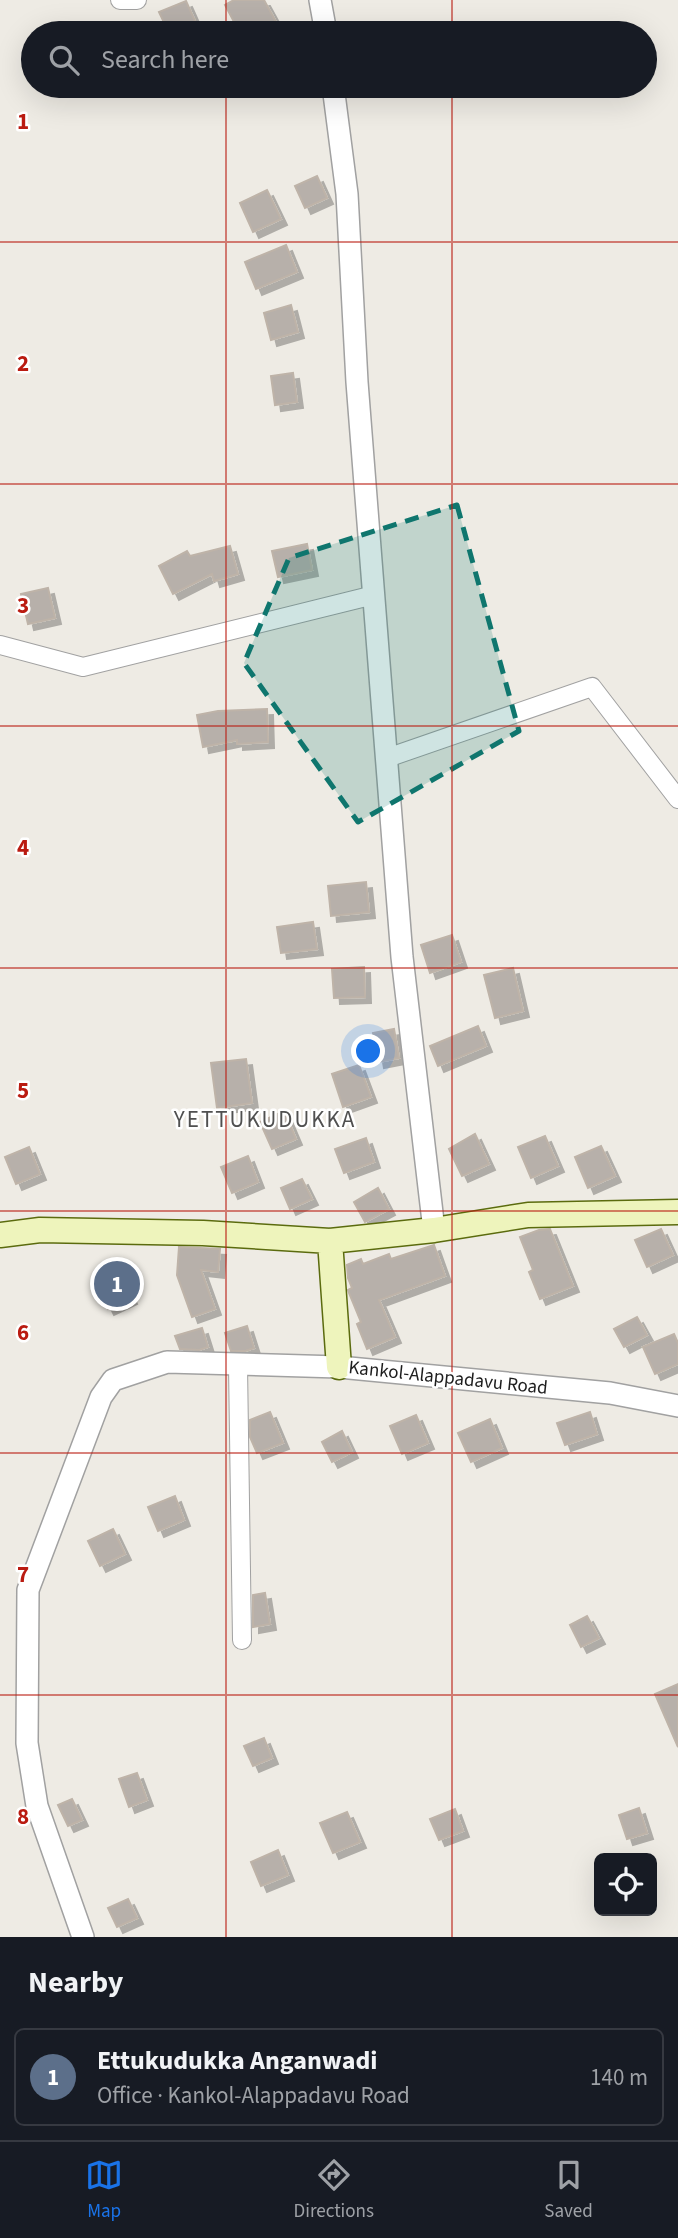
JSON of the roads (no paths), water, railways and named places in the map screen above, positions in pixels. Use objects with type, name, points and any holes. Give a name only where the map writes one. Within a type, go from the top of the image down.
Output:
[{"type":"main road","points":[[0,1236],[53,1230],[204,1233],[330,1241],[434,1230],[528,1215],[678,1212]]},
{"type":"main road","name":"Kankol-Alappadavu Road","points":[[330,1241],[339,1367]]},
{"type":"street","points":[[120,0],[137,0]]},
{"type":"street","points":[[320,0],[324,21]]},
{"type":"street","points":[[334,98],[347,194],[357,382],[402,957],[434,1230]]},
{"type":"street","points":[[0,645],[83,667],[374,595]]},
{"type":"street","points":[[387,758],[592,687],[678,799]]},
{"type":"street","points":[[83,1937],[37,1806],[27,1743],[28,1590],[101,1397],[113,1380],[167,1362],[339,1367]]},
{"type":"street","points":[[238,1365],[242,1640]]},
{"type":"street","name":"Kankol-Alappadavu Road","points":[[339,1367],[610,1393],[678,1406]]},
{"type":"place","name":"Ettukudukka Anganwadi","points":[[117,1284]]},
{"type":"district","name":"YETTUKUDUKKA","points":[[265,1119]]}]
